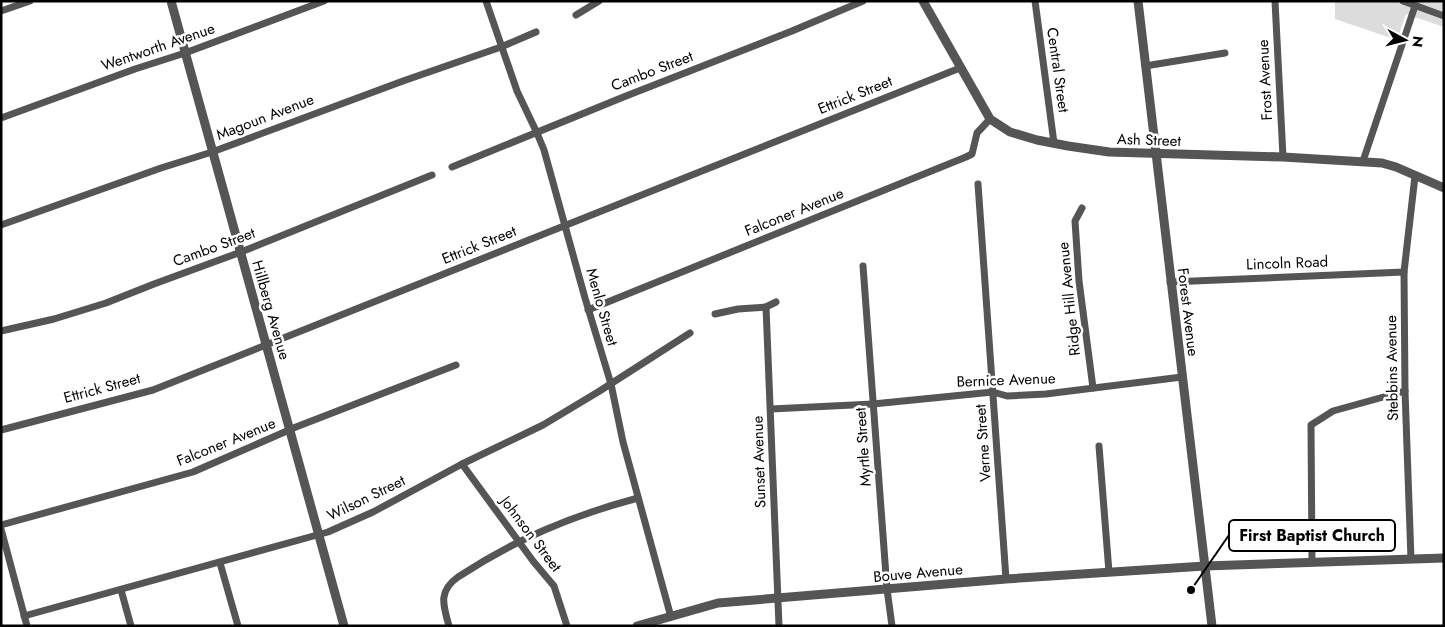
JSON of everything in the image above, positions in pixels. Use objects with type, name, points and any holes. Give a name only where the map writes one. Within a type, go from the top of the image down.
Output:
[{"type":"street","points":[[1,11],[30,1]]},
{"type":"street","name":"Hillberg Avenue","points":[[171,1],[344,626]]},
{"type":"street","name":"Wentworth Avenue","points":[[1,118],[135,69],[185,53],[324,1]]},
{"type":"street","name":"Menlo Street","points":[[486,1],[516,90],[537,132],[565,225],[588,310],[611,384],[623,442],[672,621]]},
{"type":"street","points":[[576,15],[599,1]]},
{"type":"street","name":"Cambo Street","points":[[452,167],[863,1]]},
{"type":"street","name":"Ash Street","points":[[923,1],[990,119],[1010,132],[1054,143],[1097,150],[1382,163],[1444,188]]},
{"type":"street","name":"Central Street","points":[[1035,1],[1054,143]]},
{"type":"street","name":"Forest Avenue","points":[[1138,1],[1212,626]]},
{"type":"street","name":"Frost Avenue","points":[[1275,1],[1283,158]]},
{"type":"street","points":[[1403,1],[1444,16]]},
{"type":"street","points":[[1363,161],[1415,6]]},
{"type":"street","name":"Magoun Avenue","points":[[1,224],[212,152],[378,90],[501,47],[536,32]]},
{"type":"street","points":[[1145,66],[1225,53]]},
{"type":"street","name":"Ettrick Street","points":[[1,430],[153,390],[960,68]]},
{"type":"street","name":"Falconer Avenue","points":[[588,310],[966,157],[972,154],[977,133],[990,119]]},
{"type":"street","name":"Cambo Street","points":[[1,331],[54,319],[106,303],[241,252],[432,175]]},
{"type":"street","name":"Stebbins Avenue","points":[[1411,559],[1404,272],[1415,176]]},
{"type":"street","name":"Verne Street","points":[[978,184],[1006,579]]},
{"type":"street","name":"Ridge Hill Avenue","points":[[1082,208],[1075,221],[1079,281],[1093,388]]},
{"type":"street","name":"Myrtle Street","points":[[863,266],[887,589],[892,626]]},
{"type":"street","name":"Lincoln Road","points":[[1170,282],[1404,272]]},
{"type":"street","points":[[715,314],[738,309],[766,307],[776,302]]},
{"type":"street","name":"Sunset Avenue","points":[[766,307],[779,626]]},
{"type":"street","name":"Wilson Street","points":[[24,616],[319,536],[373,512],[462,464],[543,425],[690,333]]},
{"type":"street","name":"Falconer Avenue","points":[[1,525],[180,476],[456,365]]},
{"type":"street","name":"Bernice Avenue","points":[[771,409],[873,404],[993,392],[1007,396],[1046,394],[1182,377]]},
{"type":"street","points":[[1312,562],[1311,425],[1333,411],[1406,391]]},
{"type":"street","points":[[1099,446],[1109,572]]},
{"type":"street","name":"Johnson Street","points":[[462,464],[518,541],[554,586],[567,626]]},
{"type":"street","points":[[448,626],[443,598],[449,584],[518,541],[583,514],[638,498]]},
{"type":"street","points":[[1,529],[27,626]]},
{"type":"street","name":"Bouve Avenue","points":[[637,626],[672,621],[718,603],[1006,579],[1205,566],[1444,558]]},
{"type":"street","points":[[220,563],[238,626]]},
{"type":"street","points":[[121,590],[131,626]]},
{"type":"shaded area","points":[[1335,1],[1444,1],[1444,27],[1406,14],[1397,40],[1335,19]]},
{"type":"place","name":"First Baptist Church","points":[[1191,590]]}]
